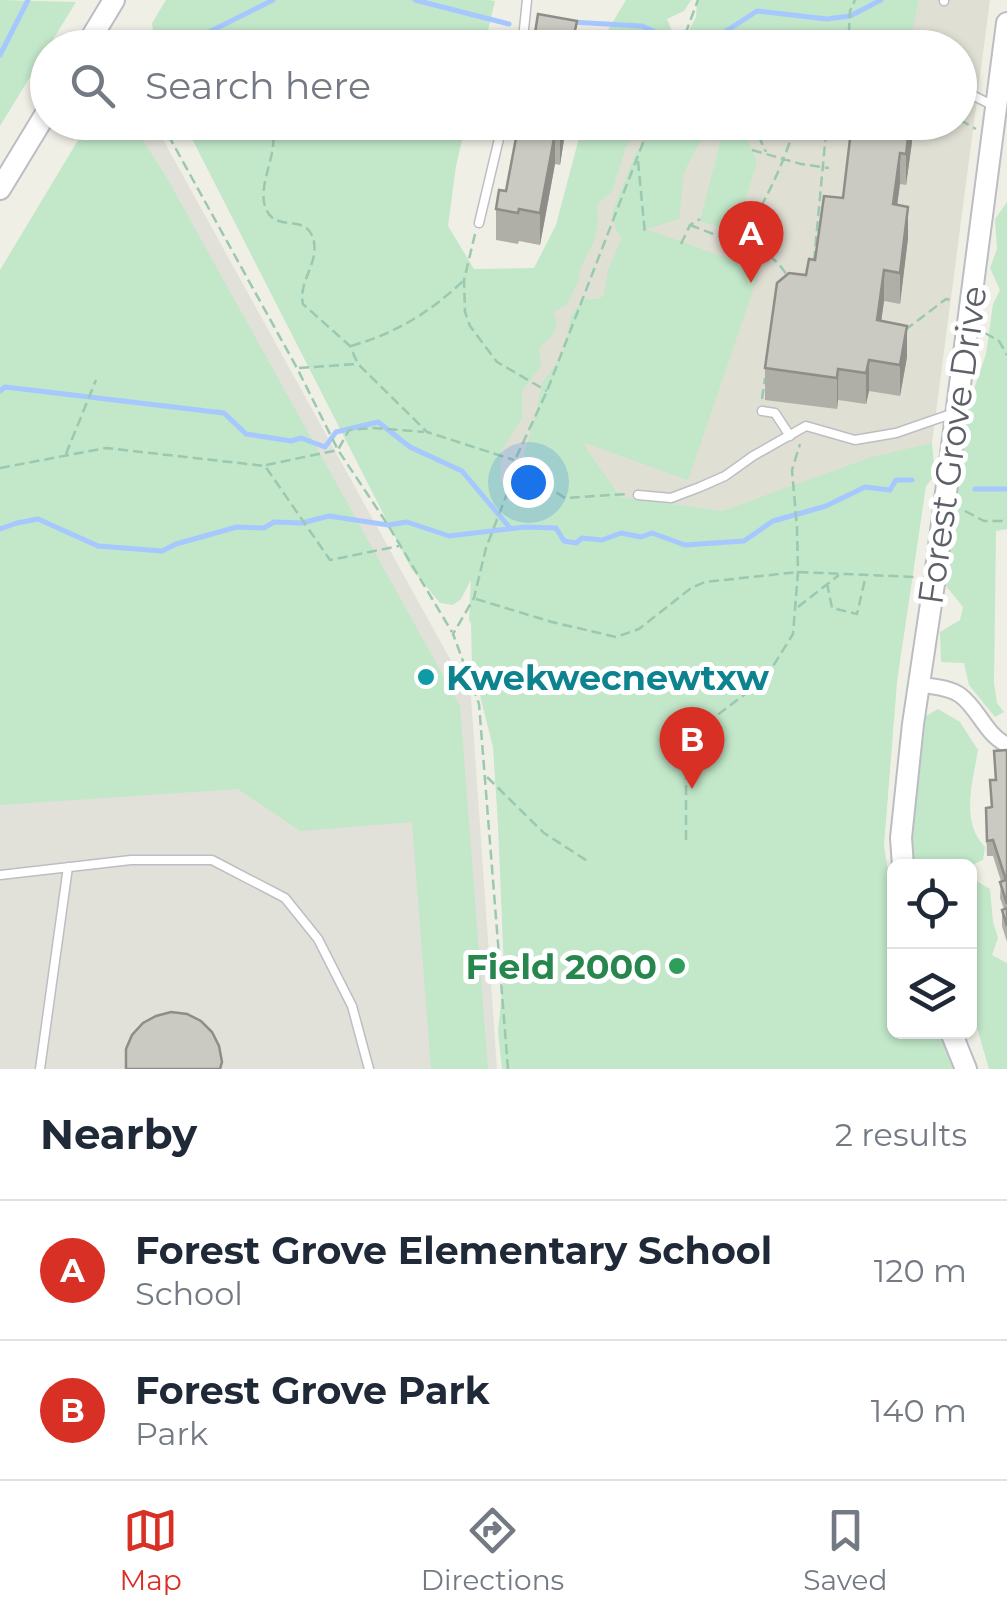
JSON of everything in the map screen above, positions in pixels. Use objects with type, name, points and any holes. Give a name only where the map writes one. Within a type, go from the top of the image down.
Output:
[{"type":"street","points":[[96,30],[114,0]]},
{"type":"street","name":"Forest Grove Drive","points":[[902,859],[919,684],[956,413],[996,178],[996,107],[1007,23]]},
{"type":"street","points":[[0,190],[30,140]]},
{"type":"street","points":[[919,684],[960,696],[997,740],[1007,745]]},
{"type":"street","points":[[954,1039],[966,1069]]},
{"type":"lane","points":[[524,30],[527,0]]},
{"type":"lane","points":[[977,97],[996,107]]},
{"type":"lane","points":[[479,223],[499,140]]},
{"type":"lane","points":[[762,411],[776,413],[790,436]]},
{"type":"lane","points":[[638,495],[671,498],[700,487],[806,426],[855,440],[896,433],[956,413]]},
{"type":"lane","points":[[0,875],[131,860],[212,860],[285,898],[318,939],[352,1006],[369,1069]]},
{"type":"lane","points":[[40,1069],[68,868]]},
{"type":"path","points":[[685,30],[698,0]]},
{"type":"path","points":[[849,30],[855,0]]},
{"type":"path","points":[[102,20],[116,30]]},
{"type":"path","points":[[171,140],[298,368],[338,450],[452,634],[480,704],[508,1069]]},
{"type":"path","points":[[274,140],[264,206],[278,221],[302,224],[309,229],[314,245],[312,264],[302,285],[303,304],[350,346],[358,364],[427,432]]},
{"type":"path","points":[[452,634],[474,598],[486,548],[516,460],[644,140]]},
{"type":"path","points":[[760,140],[766,154]]},
{"type":"path","points":[[730,258],[756,218],[786,159],[791,140]]},
{"type":"path","points":[[814,270],[827,140]]},
{"type":"path","points":[[752,150],[827,168]]},
{"type":"path","points":[[638,157],[646,234]]},
{"type":"path","points":[[681,244],[690,225],[700,220]]},
{"type":"path","points":[[690,225],[739,244]]},
{"type":"path","points":[[475,235],[464,280],[465,312],[470,326],[497,362],[546,391]]},
{"type":"path","points":[[745,235],[787,276]]},
{"type":"path","points":[[350,346],[378,338],[430,310],[464,280]]},
{"type":"path","points":[[906,329],[946,299],[954,300]]},
{"type":"path","points":[[984,333],[999,341],[1007,354]]},
{"type":"path","points":[[298,368],[358,364]]},
{"type":"path","points":[[762,411],[766,369]]},
{"type":"path","points":[[65,456],[96,380]]},
{"type":"path","points":[[686,840],[686,774],[708,722],[765,679],[794,634],[798,528],[792,470],[806,426]]},
{"type":"path","points":[[0,468],[106,448],[265,466],[338,450],[349,430],[374,428],[427,432],[516,460]]},
{"type":"path","points":[[265,466],[330,560],[400,546]]},
{"type":"path","points":[[513,478],[548,487],[565,498],[638,495]]},
{"type":"path","points":[[944,510],[962,509],[984,520],[1007,521]]},
{"type":"path","points":[[474,598],[616,637],[639,630],[691,588],[706,582],[798,572],[935,578]]},
{"type":"path","points":[[795,609],[840,574]]},
{"type":"path","points":[[828,583],[832,608],[857,614],[866,575]]},
{"type":"path","points":[[485,776],[544,833],[589,862]]},
{"type":"shaded area","points":[[919,0],[990,0],[977,99],[977,30],[911,30]]},
{"type":"shaded area","points":[[88,140],[163,140],[471,697],[497,1069],[0,1069],[0,285]]},
{"type":"shaded area","points":[[609,140],[972,140],[932,443],[722,511],[468,477]]},
{"type":"green space","points":[[0,0],[76,2],[59,30],[30,30],[30,77],[0,126]]},
{"type":"green space","points":[[166,0],[495,1],[488,30],[153,30],[152,23]]},
{"type":"green space","points":[[626,0],[691,0],[684,11],[667,19],[672,30],[608,30]]},
{"type":"green space","points":[[697,0],[919,0],[912,30],[689,30],[696,17]]},
{"type":"green space","points":[[78,140],[143,140],[460,706],[488,1069],[431,1069],[412,822],[300,831],[238,789],[0,805],[0,270]]},
{"type":"green space","points":[[193,140],[462,140],[448,226],[474,269],[534,268],[556,225],[578,140],[631,140],[612,192],[597,204],[594,241],[567,304],[553,313],[556,329],[539,348],[541,366],[522,391],[522,418],[501,452],[500,481],[516,483],[543,381],[562,357],[572,314],[585,299],[604,295],[608,270],[622,238],[612,214],[635,155],[644,140],[701,140],[684,172],[679,219],[646,229],[760,270],[688,480],[582,442],[620,497],[722,511],[872,457],[932,443],[935,475],[926,486],[897,682],[884,846],[887,1039],[941,1039],[953,1069],[502,1069],[498,1032],[504,970],[498,825],[493,747],[472,664],[471,580],[453,605],[440,603],[411,568]]},
{"type":"green space","points":[[721,140],[748,140],[757,162],[735,232],[700,221]]},
{"type":"green space","points":[[1007,202],[1007,529],[996,531],[994,683],[997,703],[1004,712],[995,717],[969,685],[964,663],[941,662],[940,632],[960,620],[963,607],[942,581],[946,540],[969,404],[986,354],[993,304],[1000,290],[990,268],[997,249],[995,219]]},
{"type":"green space","points":[[938,709],[960,722],[978,750],[970,813],[977,837],[985,847],[983,860],[977,863],[977,859],[907,859],[904,853],[924,717]]},
{"type":"green space","points":[[977,881],[990,889],[998,938],[992,955],[1007,963],[1007,1069],[989,1069],[977,1028]]},
{"type":"building","points":[[538,14],[577,21],[575,30],[535,30]]},
{"type":"building","points":[[516,140],[554,140],[540,213],[496,209],[499,190],[506,191]]},
{"type":"building","points":[[850,140],[908,140],[906,154],[900,153],[893,204],[908,207],[900,273],[884,270],[877,320],[907,326],[900,365],[869,360],[866,373],[838,369],[837,378],[765,368],[777,283],[789,273],[806,275],[809,259],[815,260],[824,196],[843,198]]},
{"type":"building","points":[[1007,750],[1007,904],[1000,882],[1006,880],[993,840],[987,841],[986,808],[992,807],[990,780],[996,780],[994,751]]},
{"type":"building","points":[[171,1012],[187,1014],[212,1032],[219,1046],[220,1069],[126,1069],[126,1049],[132,1035],[143,1023]]},
{"type":"waterway","points":[[0,55],[28,0]]},
{"type":"waterway","points":[[213,30],[273,0]]},
{"type":"waterway","points":[[415,0],[509,24]]},
{"type":"waterway","points":[[728,30],[757,11],[827,19],[850,16],[881,0]]},
{"type":"waterway","points":[[571,22],[642,26],[651,30]]},
{"type":"waterway","points":[[0,391],[5,387],[224,413],[246,434],[291,441],[301,438],[325,447],[336,432],[378,422],[410,447],[462,471],[510,528]]},
{"type":"waterway","points":[[0,529],[38,519],[98,546],[162,551],[237,527],[264,528],[274,522],[302,523],[329,516],[388,525],[407,522],[449,536],[525,527],[556,528],[564,541],[576,543],[582,538],[602,540],[621,533],[641,537],[652,533],[685,545],[744,541],[773,521],[826,506],[865,487],[890,490],[896,480],[912,480]]},
{"type":"waterway","points":[[975,489],[1007,489]]},
{"type":"place","name":"Forest Grove Elementary School","points":[[751,283]]},
{"type":"place","name":"Kwekwecnewtxw","points":[[426,677]]},
{"type":"place","name":"Forest Grove Park","points":[[692,789]]},
{"type":"place","name":"Field 2000","points":[[677,966]]}]
